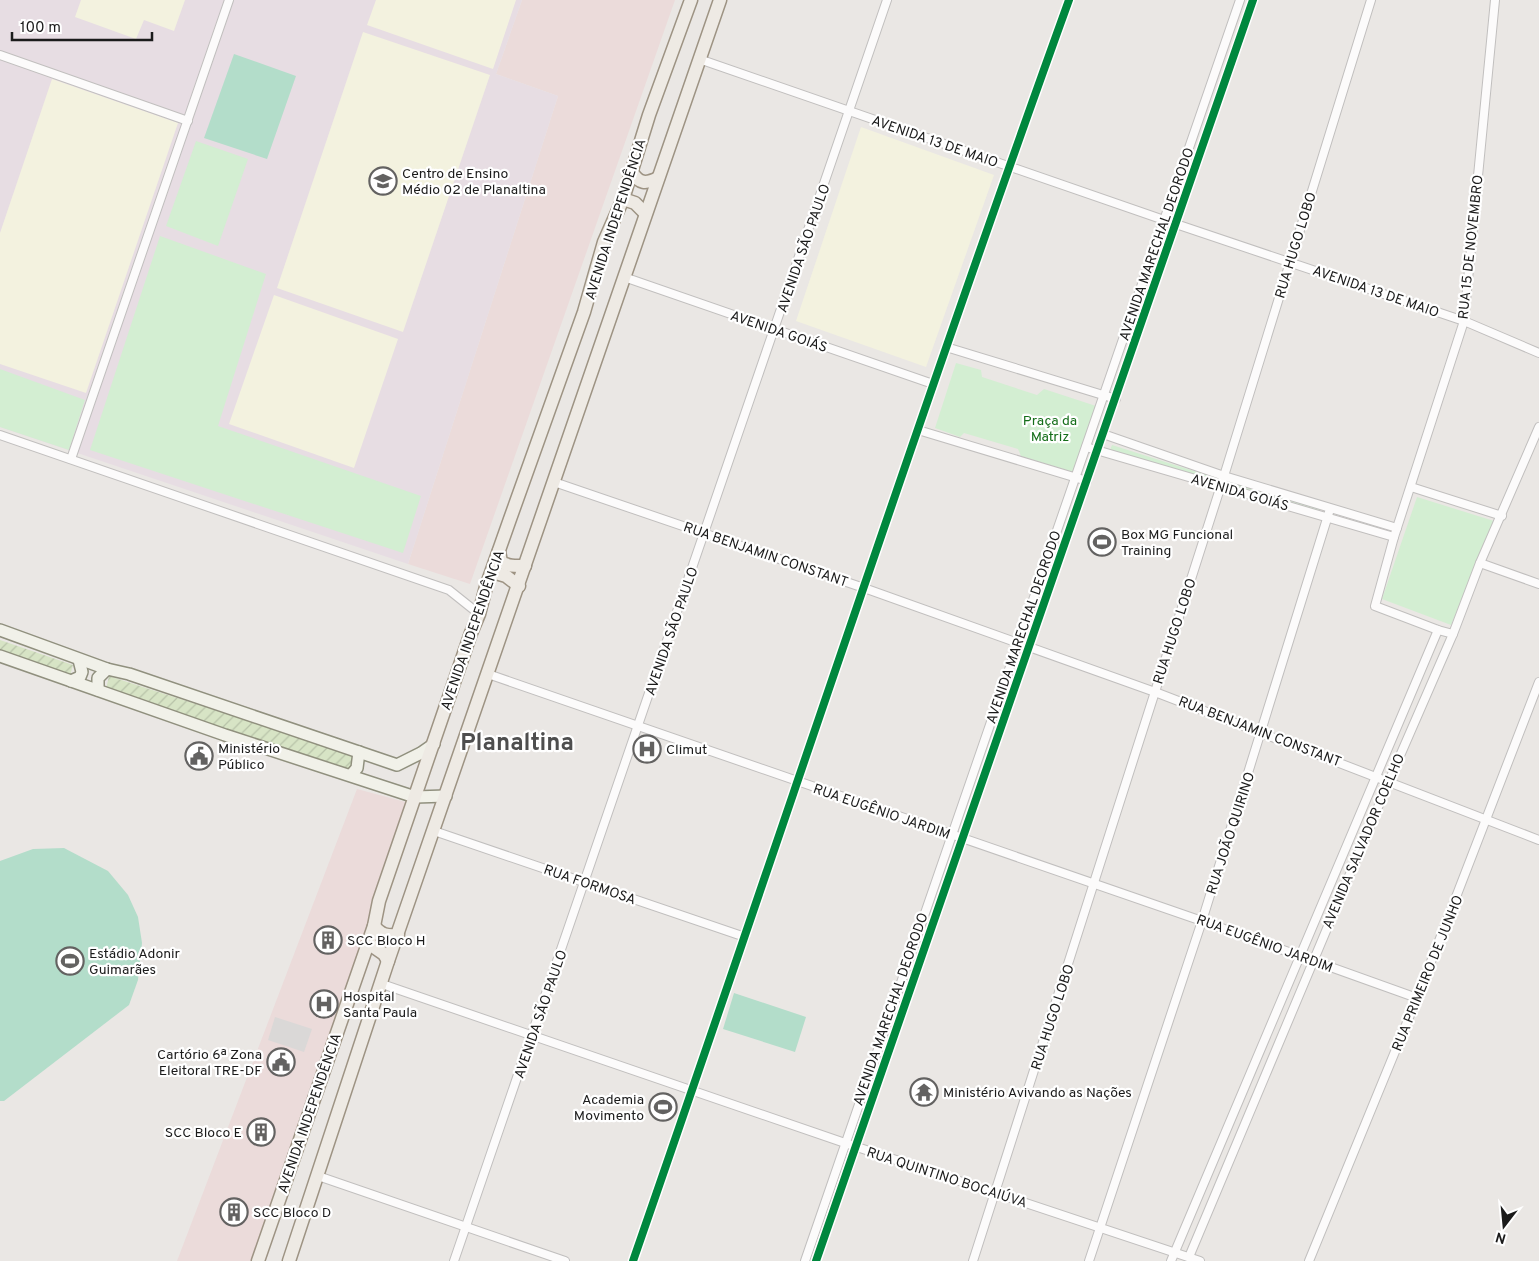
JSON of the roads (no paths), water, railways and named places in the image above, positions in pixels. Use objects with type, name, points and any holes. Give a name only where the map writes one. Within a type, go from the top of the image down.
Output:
[{"type":"main road","name":"AVENIDA INDEPENDÊNCIA","points":[[258,1261],[374,926],[379,901],[479,614],[499,551],[584,312],[604,242],[623,199],[646,123],[690,0]]},
{"type":"main road","name":"AVENIDA INDEPENDÊNCIA","points":[[289,1261],[382,984],[388,961],[720,0]]},
{"type":"main road","points":[[632,172],[636,179],[642,183],[649,183],[658,178]]},
{"type":"main road","points":[[623,199],[635,203],[645,213]]},
{"type":"main road","points":[[499,551],[501,562],[506,565],[512,567],[525,566]]},
{"type":"main road","points":[[492,572],[506,576],[518,586]]},
{"type":"main road","points":[[374,926],[384,935],[398,935]]},
{"type":"main road","points":[[368,943],[384,954],[388,961]]},
{"type":"street","points":[[70,460],[229,0]]},
{"type":"street","name":"AVENIDA SÃO PAULO","points":[[454,1261],[887,0]]},
{"type":"street","points":[[633,1261],[946,347],[1069,0]]},
{"type":"street","name":"AVENIDA MARECHAL DEORODO","points":[[805,1261],[1240,0]]},
{"type":"street","name":"AVENIDA MARECHAL DEORODO","points":[[816,1261],[1253,0]]},
{"type":"street","name":"RUA HUGO LOBO","points":[[973,1261],[1221,486],[1371,0]]},
{"type":"street","name":"RUA 15 DE NOVEMBRO","points":[[1438,630],[1375,606],[1394,537],[1464,321],[1495,0]]},
{"type":"street","points":[[0,55],[188,121]]},
{"type":"street","name":"AVENIDA 13 DE MAIO","points":[[699,60],[1464,321],[1539,353]]},
{"type":"street","name":"AVENIDA GOIÁS","points":[[624,277],[934,384]]},
{"type":"street","points":[[946,347],[1116,399]]},
{"type":"street","name":"AVENIDA SALVADOR COELHO","points":[[1189,1257],[1312,960],[1454,634],[1480,563],[1539,427]]},
{"type":"street","points":[[918,430],[1087,481]]},
{"type":"street","name":"AVENIDA GOIÁS","points":[[1103,434],[1224,476],[1397,528]]},
{"type":"street","points":[[0,436],[449,590],[479,614]]},
{"type":"street","name":"AVENIDA GOIÁS","points":[[1086,447],[1394,537]]},
{"type":"street","name":"RUA BENJAMIN CONSTANT","points":[[554,482],[1018,642],[1389,780],[1539,840]]},
{"type":"street","points":[[1411,486],[1502,516]]},
{"type":"street","name":"RUA JOÃO QUIRINO","points":[[1089,1261],[1202,921],[1330,509]]},
{"type":"street","points":[[1480,563],[1539,584]]},
{"type":"street","points":[[0,630],[78,660],[129,674],[397,765],[434,744]]},
{"type":"street","points":[[1438,630],[1454,634]]},
{"type":"street","name":"AVENIDA SALVADOR COELHO","points":[[1171,1261],[1438,630]]},
{"type":"street","points":[[0,656],[225,735],[415,797],[446,796]]},
{"type":"street","points":[[71,681],[80,676],[82,672],[78,660]]},
{"type":"street","points":[[98,690],[98,678],[107,669]]},
{"type":"street","name":"RUA EUGÊNIO JARDIM","points":[[488,674],[1202,921],[1418,998]]},
{"type":"street","name":"RUA PRIMEIRO DE JUNHO","points":[[1309,1261],[1418,998],[1539,682]]},
{"type":"street","points":[[351,775],[357,768],[359,752]]},
{"type":"street","name":"RUA FORMOSA","points":[[434,831],[745,936]]},
{"type":"street","name":"RUA QUINTINO BOCAIÚVA","points":[[382,984],[856,1147],[1200,1261]]},
{"type":"street","points":[[318,1176],[565,1261]]},
{"type":"place","name":"Centro de Ensino Médio 02 de Planaltina","points":[[383,181]]},
{"type":"place","name":"Box MG Funcional Training","points":[[1102,542]]},
{"type":"place","name":"Climut","points":[[647,749]]},
{"type":"place","name":"Ministério Público","points":[[199,756]]},
{"type":"place","name":"SCC Bloco H","points":[[328,940]]},
{"type":"place","name":"Estádio Adonir Guimarães","points":[[70,961]]},
{"type":"place","name":"Hospital Santa Paula","points":[[324,1004]]},
{"type":"place","name":"Cartório 6ª Zona Eleitoral TRE-DF","points":[[281,1062]]},
{"type":"place","name":"Ministério Avivando as Nações","points":[[924,1092]]},
{"type":"place","name":"Academia Movimento","points":[[663,1107]]},
{"type":"place","name":"SCC Bloco E","points":[[261,1132]]},
{"type":"place","name":"SCC Bloco D","points":[[234,1212]]},
{"type":"district","name":"Planaltina","points":[[517,742]]},
{"type":"park label","name":"Praça da Matriz","points":[[1050,428]]}]
